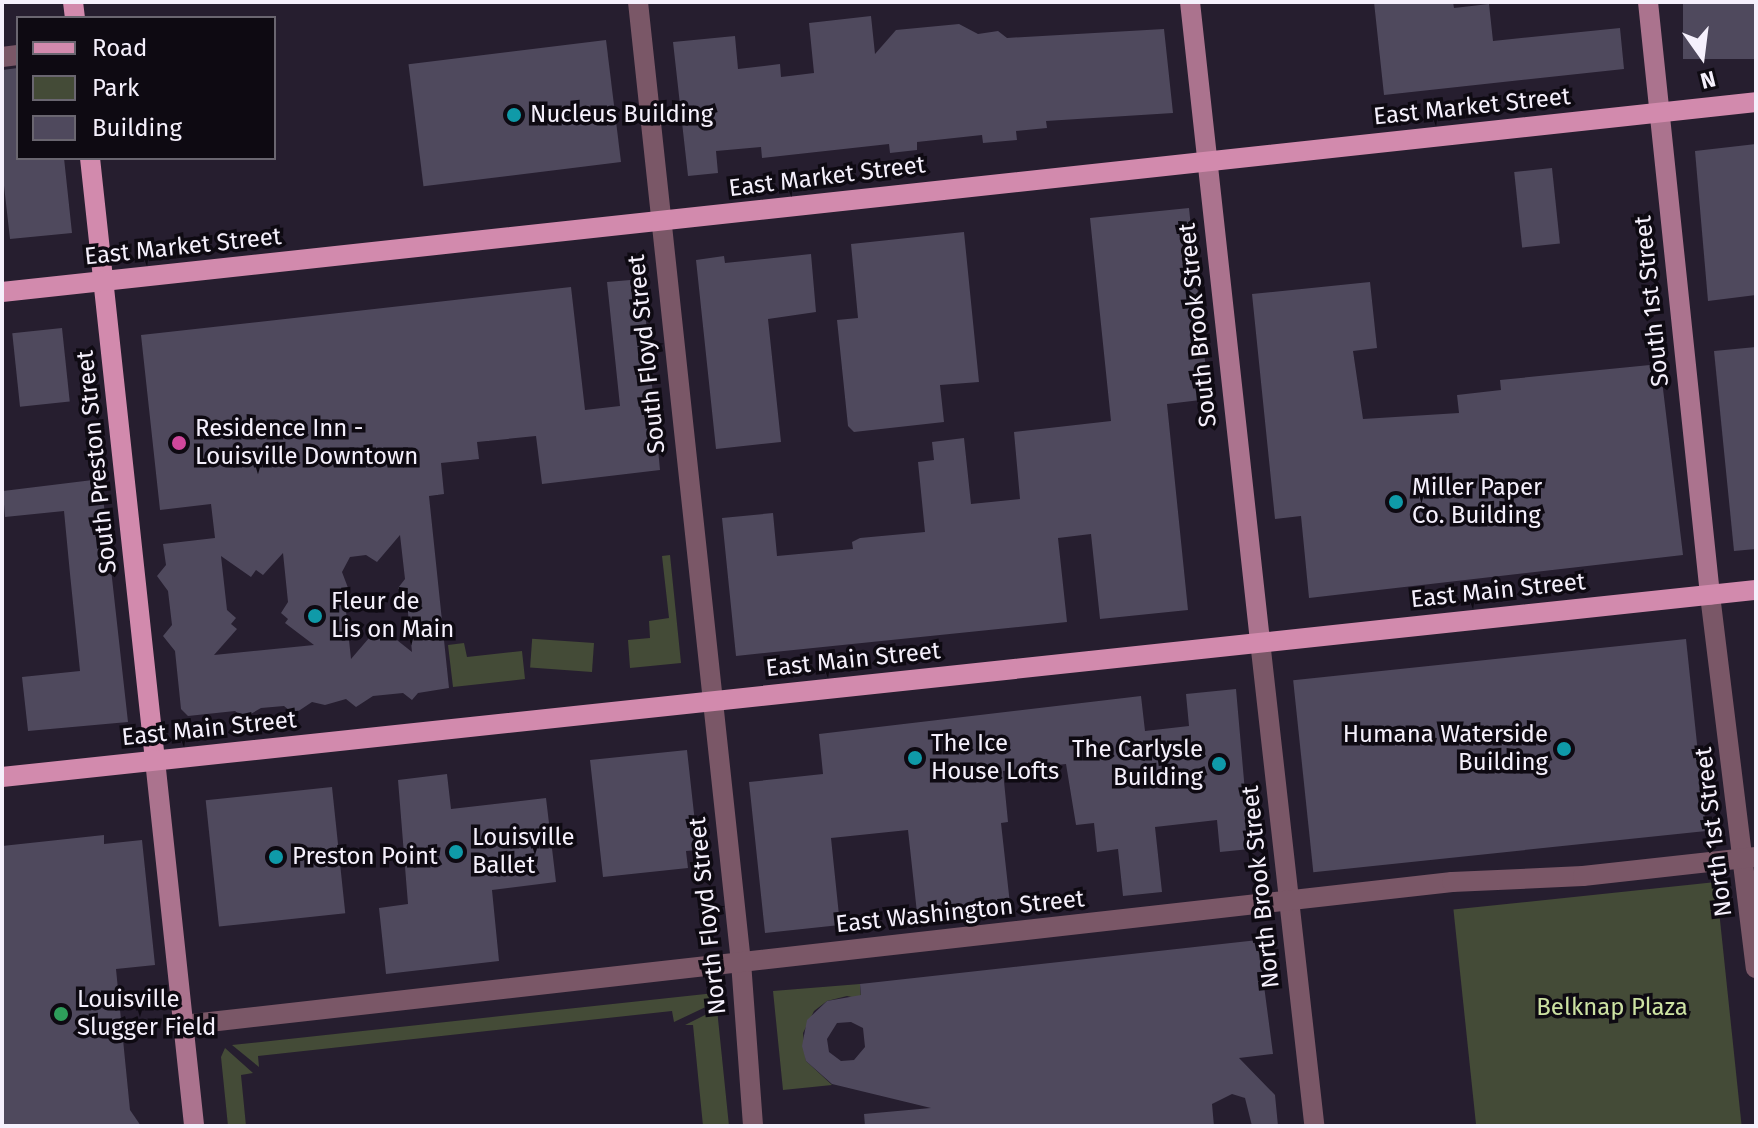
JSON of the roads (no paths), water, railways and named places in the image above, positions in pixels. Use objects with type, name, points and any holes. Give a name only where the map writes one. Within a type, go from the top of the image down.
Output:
[{"type":"main road","name":"East Market Street","points":[[2,292],[1756,102]]},
{"type":"main road","name":"South Preston Street","points":[[90,160],[155,760]]},
{"type":"main road","name":"East Main Street","points":[[2,777],[1756,590]]},
{"type":"street","name":"South Floyd Street","points":[[638,2],[711,701]]},
{"type":"street","name":"South Brook Street","points":[[1190,2],[1260,641]]},
{"type":"street","name":"South 1st Street","points":[[1648,2],[1710,595]]},
{"type":"street","name":"North 1st Street","points":[[1710,595],[1750,858],[1756,968]]},
{"type":"street","name":"North Brook Street","points":[[1260,641],[1314,1126]]},
{"type":"street","name":"North Floyd Street","points":[[711,701],[741,962],[753,1126]]},
{"type":"street","points":[[155,760],[194,1126]]},
{"type":"street","name":"East Washington Street","points":[[183,1025],[1289,901],[1750,858]]},
{"type":"place","name":"Nucleus Building","points":[[514,115]]},
{"type":"place","name":"Residence Inn - Louisville Downtown","points":[[179,443]]},
{"type":"place","name":"Miller Paper Co. Building","points":[[1396,502]]},
{"type":"place","name":"Fleur de Lis on Main","points":[[315,616]]},
{"type":"place","name":"Humana Waterside Building","points":[[1564,749]]},
{"type":"place","name":"The Ice House Lofts","points":[[915,758]]},
{"type":"place","name":"The Carlysle Building","points":[[1219,764]]},
{"type":"place","name":"Louisville Ballet","points":[[456,852]]},
{"type":"place","name":"Preston Point","points":[[276,857]]},
{"type":"place","name":"Louisville Slugger Field","points":[[61,1014]]},
{"type":"park label","name":"Belknap Plaza","points":[[1612,1008]]}]
